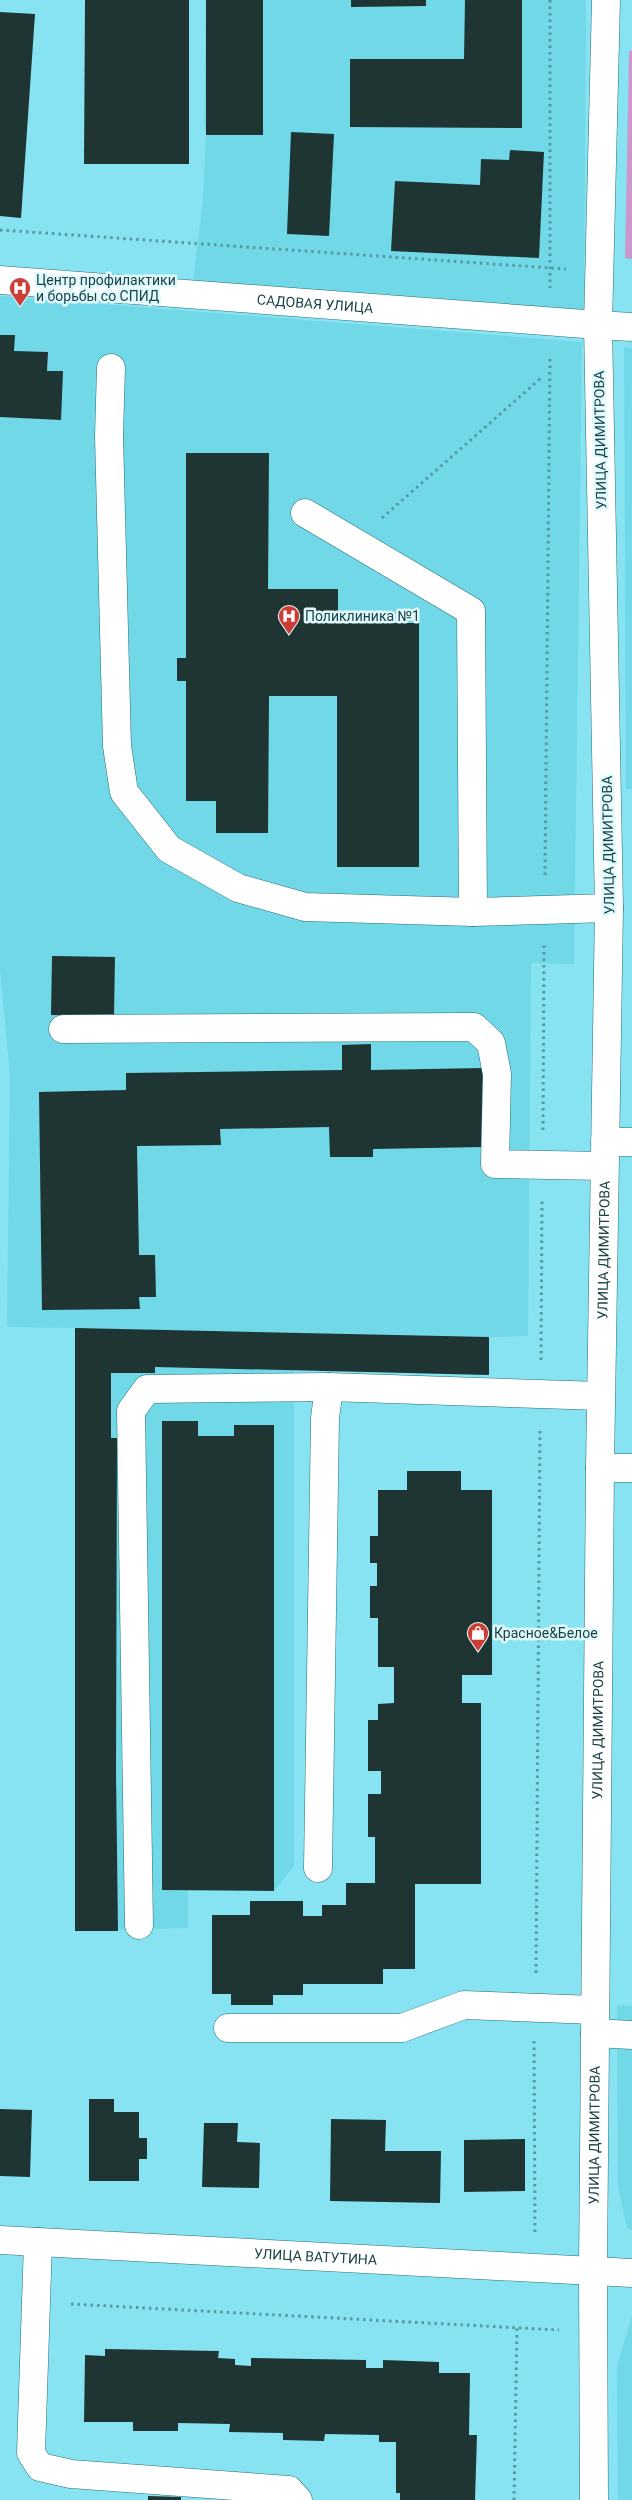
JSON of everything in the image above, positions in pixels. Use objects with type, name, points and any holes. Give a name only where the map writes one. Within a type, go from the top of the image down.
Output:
[{"type":"main road","name":"УЛИЦА ДИМИТРОВА","points":[[594,2500],[593,2271],[600,1396],[609,908],[598,325],[606,0]]},
{"type":"main road","name":"САДОВАЯ УЛИЦА","points":[[0,280],[632,327]]},
{"type":"main road","points":[[111,368],[109,436],[117,746],[124,792],[169,849],[238,888],[305,907],[473,912],[609,908]]},
{"type":"main road","points":[[305,513],[471,611],[473,912]]},
{"type":"main road","points":[[63,1029],[474,1027],[491,1043],[497,1074],[495,1164],[605,1154],[632,1142]]},
{"type":"main road","points":[[318,1868],[325,1418],[329,1387]]},
{"type":"main road","points":[[139,1925],[131,1411],[147,1389],[329,1387],[600,1396]]},
{"type":"main road","points":[[600,1468],[632,1468]]},
{"type":"main road","points":[[228,2028],[402,2028],[464,2005],[595,2022],[632,2035]]},
{"type":"main road","name":"УЛИЦА ВАТУТИНА","points":[[0,2240],[632,2273]]},
{"type":"main road","points":[[38,2242],[31,2453],[40,2467],[71,2474],[204,2492],[289,2490],[298,2500]]},
{"type":"path","points":[[0,230],[599,272]]},
{"type":"path","points":[[354,542],[542,378]]},
{"type":"path","points":[[36,2303],[593,2331]]},
{"type":"path","points":[[514,2500],[517,2327]]},
{"type":"shaded area","points":[[206,0],[586,0],[584,312],[193,283],[203,199],[206,135],[204,121]]},
{"type":"shaded area","points":[[632,50],[632,259],[625,258],[629,52]]},
{"type":"shaded area","points":[[0,296],[582,342],[574,964],[531,963],[528,1336],[489,1337],[489,1375],[294,1370],[294,1866],[274,1891],[188,1890],[188,1928],[75,1931],[75,1328],[7,1327],[10,1075],[0,970]]},
{"type":"shaded area","points":[[624,347],[632,348],[632,789],[626,789]]},
{"type":"shaded area","points":[[617,2005],[632,2006],[632,2230],[627,2227],[618,2188]]},
{"type":"shaded area","points":[[632,2316],[632,2500],[618,2500],[617,2366]]},
{"type":"building","points":[[85,0],[189,0],[189,164],[84,164]]},
{"type":"building","points":[[206,0],[263,0],[263,135],[206,135]]},
{"type":"building","points":[[351,0],[426,0],[426,6],[351,7]]},
{"type":"building","points":[[465,0],[522,0],[522,128],[350,127],[350,59],[464,59]]},
{"type":"building","points":[[0,12],[35,14],[21,218],[0,216]]},
{"type":"building","points":[[291,132],[334,134],[329,236],[287,234]]},
{"type":"building","points":[[510,150],[544,152],[539,258],[391,251],[395,181],[480,185],[481,159],[509,160]]},
{"type":"building","points":[[0,335],[15,335],[14,351],[48,352],[47,371],[63,371],[61,420],[0,417]]},
{"type":"building","points":[[186,453],[269,453],[268,589],[338,589],[338,623],[419,623],[419,867],[337,867],[337,696],[269,696],[268,833],[216,833],[216,801],[186,801],[186,681],[177,681],[177,658],[186,658]]},
{"type":"building","points":[[52,956],[115,957],[114,1016],[51,1015]]},
{"type":"building","points":[[371,1044],[371,1070],[483,1068],[484,1147],[373,1149],[373,1157],[330,1157],[329,1127],[220,1129],[221,1145],[137,1146],[139,1255],[155,1255],[156,1297],[139,1297],[140,1309],[42,1310],[39,1092],[126,1090],[126,1073],[342,1070],[342,1045]]},
{"type":"building","points":[[75,1328],[489,1337],[489,1375],[155,1367],[155,1373],[111,1373],[111,1438],[117,1438],[116,1772],[118,1931],[75,1931]]},
{"type":"building","points":[[162,1421],[198,1421],[198,1436],[234,1436],[234,1425],[274,1425],[274,1891],[162,1890]]},
{"type":"building","points":[[407,1471],[461,1471],[461,1490],[492,1490],[492,1675],[462,1675],[462,1703],[481,1703],[481,1884],[415,1884],[415,1969],[383,1969],[383,1984],[303,1984],[303,1995],[273,1995],[273,2005],[231,2005],[231,1994],[212,1994],[212,1915],[250,1915],[250,1901],[303,1901],[303,1916],[322,1916],[322,1905],[346,1905],[346,1883],[375,1883],[375,1837],[368,1837],[368,1794],[381,1794],[381,1771],[368,1771],[368,1720],[378,1720],[378,1704],[394,1703],[394,1667],[378,1667],[378,1618],[370,1618],[370,1586],[377,1586],[377,1563],[370,1563],[370,1536],[378,1536],[378,1490],[407,1490]]},
{"type":"building","points":[[89,2099],[114,2099],[114,2112],[139,2112],[139,2138],[147,2138],[147,2159],[139,2159],[139,2181],[89,2181]]},
{"type":"building","points":[[0,2109],[32,2110],[30,2177],[0,2176]]},
{"type":"building","points":[[331,2119],[386,2120],[385,2151],[441,2151],[440,2203],[330,2201]]},
{"type":"building","points":[[204,2123],[238,2123],[237,2142],[260,2143],[259,2188],[202,2187]]},
{"type":"building","points":[[525,2139],[525,2191],[464,2192],[464,2140]]},
{"type":"building","points":[[105,2349],[219,2351],[218,2358],[235,2359],[235,2365],[251,2366],[251,2358],[366,2360],[366,2368],[383,2368],[383,2360],[439,2362],[439,2373],[470,2373],[469,2435],[477,2435],[475,2500],[400,2500],[400,2493],[396,2493],[396,2442],[379,2442],[379,2435],[325,2434],[324,2441],[283,2440],[283,2433],[229,2432],[230,2424],[178,2423],[178,2431],[133,2431],[133,2422],[84,2422],[85,2355],[105,2356]]},
{"type":"building","points":[[148,2496],[181,2497],[181,2500],[148,2500]]},
{"type":"place","name":"Центр профилактики и борьбы со СПИД","points":[[20,307]]},
{"type":"place","name":"Поликлиника №1","points":[[289,635]]},
{"type":"place","name":"Красное&Белое","points":[[478,1652]]}]
